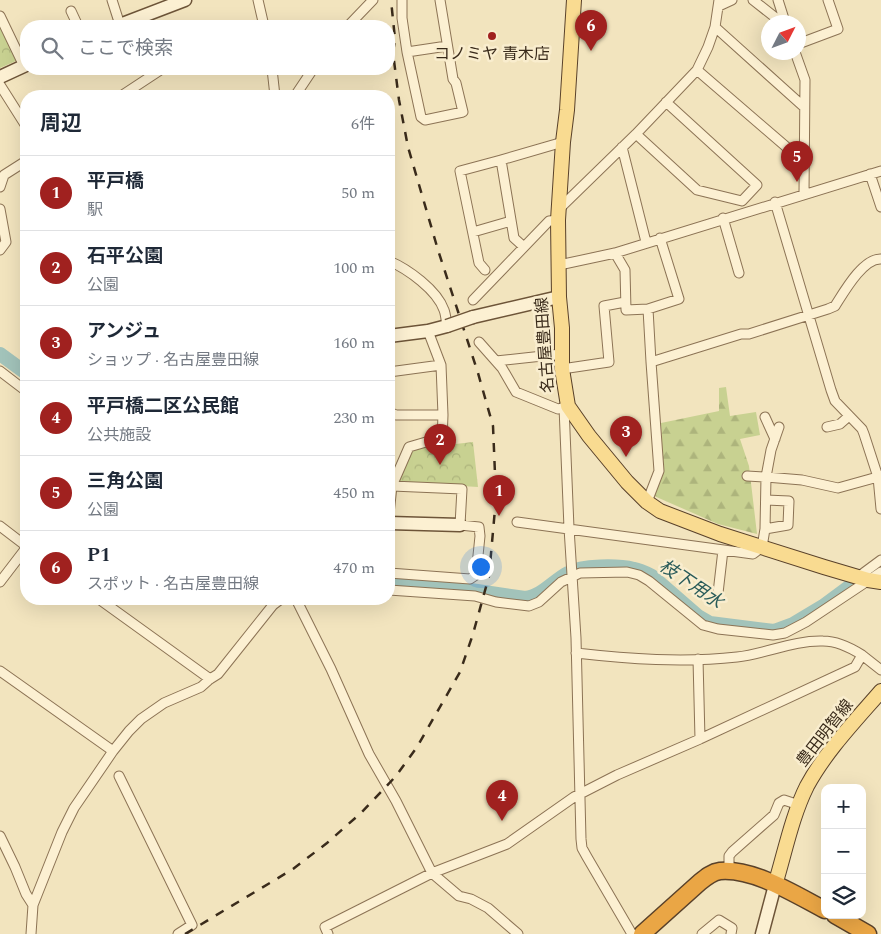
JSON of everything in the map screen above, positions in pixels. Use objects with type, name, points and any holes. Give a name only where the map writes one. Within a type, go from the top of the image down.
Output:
[{"type":"highway","points":[[642,934],[705,878],[720,871],[745,874],[775,885],[821,908]]},
{"type":"highway","points":[[842,919],[868,934]]},
{"type":"main road","name":"名古屋豊田線","points":[[574,0],[558,214],[559,297],[562,328],[561,354],[566,407],[605,456],[646,502],[660,511],[678,519],[762,547],[869,580]]},
{"type":"main road","name":"豊田明智線","points":[[775,885],[799,805],[808,785],[823,760],[881,691]]},
{"type":"street","points":[[112,0],[117,20]]},
{"type":"street","points":[[134,20],[185,0]]},
{"type":"street","points":[[258,0],[263,20]]},
{"type":"street","points":[[354,20],[373,0]]},
{"type":"street","points":[[402,0],[402,18],[407,52],[421,117],[425,120],[463,112],[456,83],[452,79],[440,0]]},
{"type":"street","points":[[473,300],[697,70],[715,27],[719,3],[732,0]]},
{"type":"street","points":[[753,0],[773,15]]},
{"type":"street","points":[[778,0],[781,15]]},
{"type":"street","points":[[806,41],[838,29],[828,0]]},
{"type":"street","points":[[71,11],[75,20]]},
{"type":"street","points":[[0,16],[20,56]]},
{"type":"street","points":[[715,27],[804,107]]},
{"type":"street","points":[[407,52],[447,46]]},
{"type":"street","points":[[799,60],[805,80],[804,194]]},
{"type":"street","points":[[0,77],[20,68]]},
{"type":"street","points":[[697,70],[805,163]]},
{"type":"street","points":[[130,90],[153,75]]},
{"type":"street","points":[[273,75],[275,90]]},
{"type":"street","points":[[299,90],[308,75]]},
{"type":"street","points":[[0,85],[20,117]]},
{"type":"street","points":[[666,102],[757,185],[742,201]]},
{"type":"street","points":[[636,134],[697,190],[742,201]]},
{"type":"street","points":[[485,270],[479,263],[460,171],[563,142]]},
{"type":"street","points":[[622,147],[646,242]]},
{"type":"street","points":[[501,160],[514,238],[524,247]]},
{"type":"street","points":[[0,187],[4,175],[20,165]]},
{"type":"street","points":[[558,265],[615,253],[723,218],[881,171]]},
{"type":"street","points":[[870,174],[881,207]]},
{"type":"street","points":[[742,201],[744,212]]},
{"type":"street","points":[[775,202],[836,401],[862,429],[879,477],[881,508]]},
{"type":"street","points":[[0,209],[6,242],[0,250]]},
{"type":"street","points":[[723,218],[739,273]]},
{"type":"street","points":[[473,232],[511,221]]},
{"type":"street","points":[[615,253],[624,270],[626,310],[648,310],[679,299],[660,238]]},
{"type":"street","points":[[650,362],[741,334],[749,334],[835,306],[861,269],[876,259],[881,259]]},
{"type":"street","points":[[395,265],[424,283],[434,294],[444,310],[447,326]]},
{"type":"street","points":[[395,335],[428,331],[473,317],[559,297]]},
{"type":"street","points":[[562,369],[609,362],[604,306],[625,302]]},
{"type":"street","points":[[646,502],[659,471],[650,362],[648,310]]},
{"type":"street","points":[[395,475],[409,448],[426,442],[442,440],[441,365],[428,331]]},
{"type":"street","points":[[479,342],[502,368],[516,392],[558,409],[566,407],[582,848],[632,934]]},
{"type":"street","points":[[496,361],[561,354]]},
{"type":"street","points":[[395,371],[441,365]]},
{"type":"street","points":[[0,371],[20,386]]},
{"type":"street","points":[[395,415],[443,415]]},
{"type":"street","points":[[827,426],[840,424],[849,416]]},
{"type":"street","points":[[765,417],[775,439]]},
{"type":"street","points":[[517,522],[753,554],[762,547],[766,478],[775,439],[780,427]]},
{"type":"street","points":[[748,476],[802,480],[838,488],[879,477]]},
{"type":"street","points":[[395,485],[462,489],[460,525]]},
{"type":"street","points":[[764,529],[788,525],[789,501],[766,500]]},
{"type":"street","points":[[395,523],[479,527],[480,536],[476,575],[472,578],[395,573]]},
{"type":"street","points":[[0,526],[20,542]]},
{"type":"street","points":[[718,593],[723,550]]},
{"type":"street","points":[[0,582],[20,555]]},
{"type":"street","points":[[869,580],[881,560]]},
{"type":"street","points":[[395,590],[474,596],[496,602],[529,606],[540,602],[572,572],[616,571],[639,575],[649,581],[703,625],[726,630],[773,635],[785,633],[806,622],[881,572]]},
{"type":"street","points":[[107,605],[210,679]]},
{"type":"street","points":[[31,934],[30,921],[33,905],[62,832],[74,808],[113,751],[129,731],[142,719],[164,704],[201,687],[218,674],[273,605]]},
{"type":"street","points":[[299,605],[331,669],[369,754],[432,873],[458,896],[471,899],[488,908],[518,934]]},
{"type":"street","points":[[576,653],[628,659],[698,659],[738,657],[803,643],[824,641],[850,648],[881,670]]},
{"type":"street","points":[[328,934],[325,927],[432,873],[507,844],[579,794],[616,774],[700,739],[855,667],[862,655]]},
{"type":"street","points":[[698,659],[700,739]]},
{"type":"street","points":[[0,671],[113,751]]},
{"type":"street","points":[[118,776],[192,925],[178,934]]},
{"type":"street","points":[[728,872],[729,856],[774,815],[778,803],[784,800],[799,805]]},
{"type":"street","points":[[0,836],[20,876],[26,894],[33,905]]},
{"type":"street","points":[[762,934],[775,885]]},
{"type":"street","points":[[702,934],[719,920],[732,928],[731,934]]},
{"type":"green space","points":[[0,24],[18,60],[0,68]]},
{"type":"green space","points":[[726,387],[730,416],[756,412],[760,435],[740,439],[749,466],[757,534],[718,524],[645,492],[663,469],[661,423],[719,411],[719,388]]},
{"type":"green space","points":[[473,442],[478,487],[397,482],[412,449]]},
{"type":"waterway","name":"枝下用水","points":[[0,354],[20,369]]},
{"type":"waterway","name":"枝下用水","points":[[395,583],[437,585],[525,598],[536,595],[574,570],[600,566],[627,568],[652,576],[698,616],[710,623],[774,631],[793,624],[823,606],[850,586]]},
{"type":"railway","points":[[391,0],[393,20]]},
{"type":"railway","points":[[185,934],[293,869],[327,843],[362,812],[396,776],[417,747],[460,672],[489,576],[496,498],[493,426],[408,147],[395,69]]},
{"type":"place","name":"コノミヤ 青木店","points":[[492,36]]},
{"type":"place","name":"P1","points":[[591,51]]},
{"type":"place","name":"三角公園","points":[[797,182]]},
{"type":"place","name":"アンジュ","points":[[626,457]]},
{"type":"place","name":"石平公園","points":[[440,465]]},
{"type":"place","name":"平戸橋","points":[[499,516]]},
{"type":"place","name":"平戸橋二区公民館","points":[[502,821]]}]
